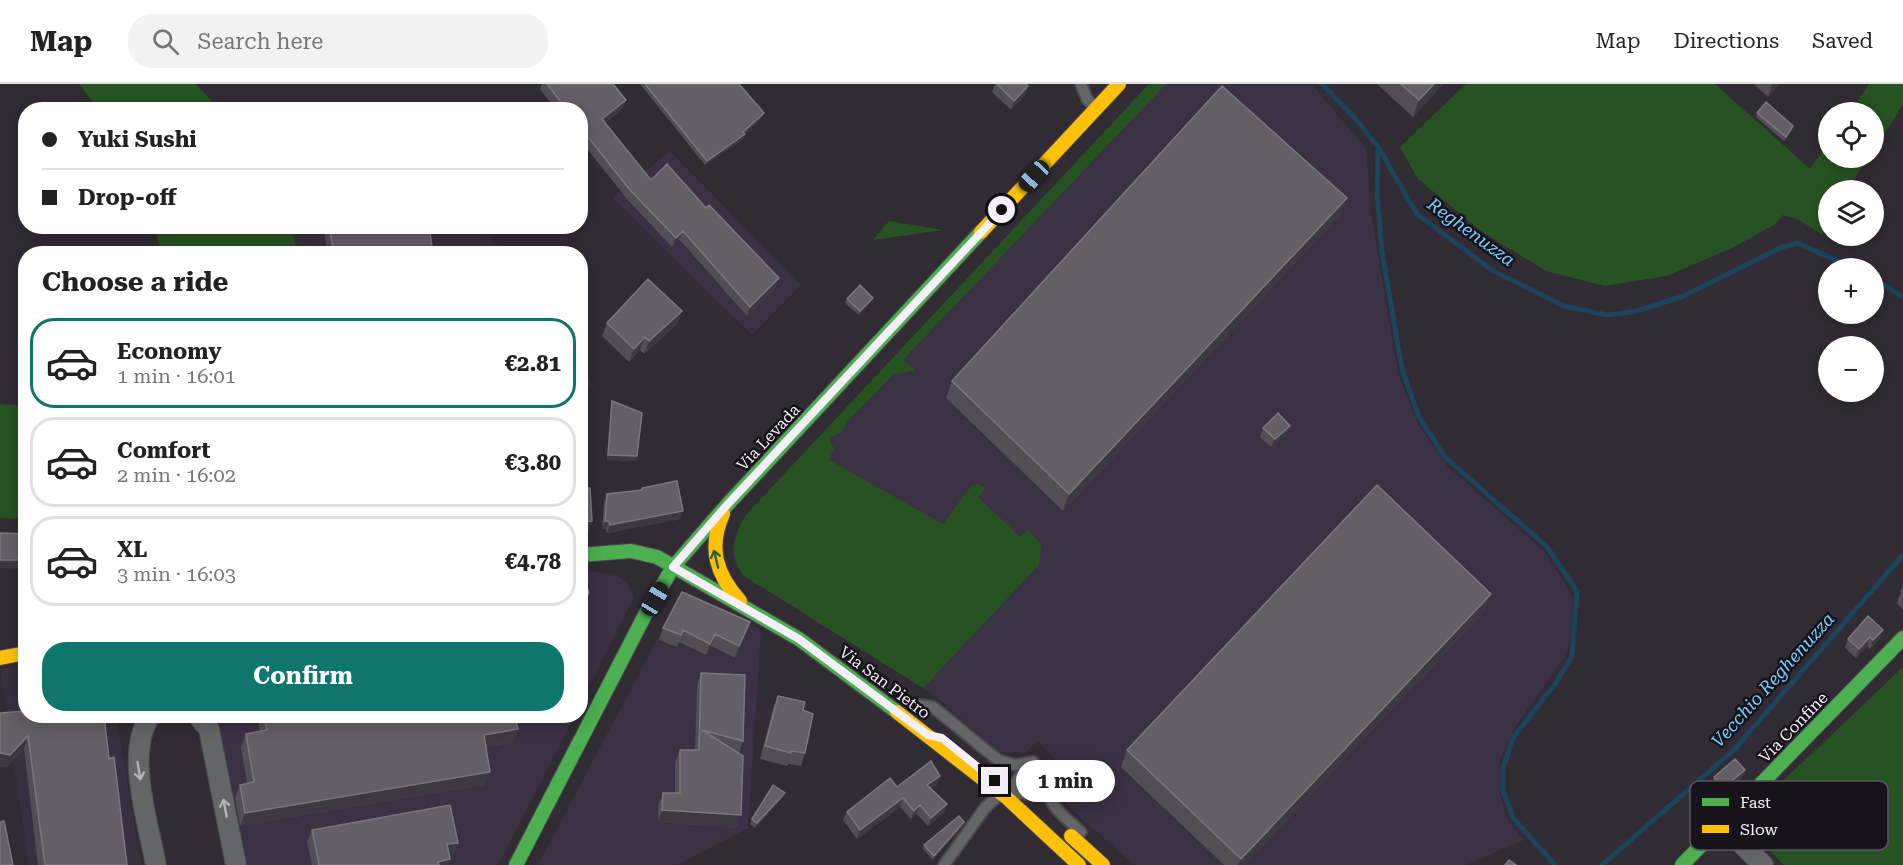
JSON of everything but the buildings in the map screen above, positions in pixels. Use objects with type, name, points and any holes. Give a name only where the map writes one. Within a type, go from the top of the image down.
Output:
[{"type":"street","name":"Via Levada","points":[[516,865],[645,615],[673,567],[727,505],[1119,84]]},
{"type":"street","name":"Via San Pietro","points":[[727,505],[714,531],[713,546],[722,579],[745,607]]},
{"type":"street","name":"Via San Pietro","points":[[588,554],[631,551],[657,557],[799,639],[928,735],[1013,791],[1080,865]]},
{"type":"street","name":"Via Confine","points":[[1764,781],[1903,638]]},
{"type":"street","points":[[799,639],[852,663],[871,675]]},
{"type":"street","points":[[0,658],[18,655]]},
{"type":"street","points":[[915,702],[1013,791],[1104,865]]},
{"type":"street","points":[[145,723],[141,729],[138,760],[156,865]]},
{"type":"street","points":[[204,723],[209,729],[236,865]]},
{"type":"street","name":"Via Confine","points":[[1682,865],[1697,850]]},
{"type":"street","points":[[1748,850],[1763,865]]},
{"type":"lane","points":[[1081,84],[1087,99],[1096,109]]},
{"type":"lane","points":[[915,702],[933,707],[998,760],[1015,765],[1033,762],[1013,791]]},
{"type":"lane","points":[[944,865],[985,808],[1048,773],[1046,790],[1052,804],[1101,852],[1104,865]]},
{"type":"shaded area","points":[[1149,84],[1311,84],[1366,148],[1371,213],[1398,374],[1418,424],[1448,467],[1544,551],[1569,590],[1573,601],[1571,635],[1565,656],[1515,727],[1500,760],[1500,795],[1508,821],[1524,840],[1466,865],[1134,865],[1062,799],[1065,790],[1073,780],[1038,741],[1024,753],[998,752],[933,694],[753,582],[743,575],[735,562],[732,549],[736,533],[745,516]]},
{"type":"shaded area","points":[[670,151],[801,285],[752,335],[613,198]]},
{"type":"shaded area","points":[[293,234],[485,234],[499,246],[296,246]]},
{"type":"shaded area","points":[[588,376],[593,388],[588,388]]},
{"type":"shaded area","points":[[588,571],[615,574],[628,584],[634,597],[588,690]]},
{"type":"shaded area","points":[[682,592],[761,631],[748,828],[677,865],[538,865]]},
{"type":"shaded area","points":[[18,665],[18,723],[117,723],[141,865],[29,865],[0,669]]},
{"type":"shaded area","points":[[211,723],[571,723],[498,865],[239,865]]},
{"type":"green space","points":[[79,84],[196,84],[213,102],[93,102]]},
{"type":"green space","points":[[1149,84],[1166,84],[903,360],[915,370],[893,375],[847,422],[842,432],[831,437],[830,443],[834,448],[829,460],[943,524],[972,485],[978,484],[986,488],[978,497],[1020,537],[1028,529],[1041,545],[1039,565],[923,688],[743,575],[734,552],[735,539],[745,516]]},
{"type":"green space","points":[[1466,84],[1715,84],[1810,169],[1818,157],[1818,168],[1861,168],[1854,180],[1818,180],[1818,232],[1798,219],[1783,215],[1775,224],[1734,247],[1667,276],[1605,286],[1546,271],[1481,231],[1418,179],[1400,147]]},
{"type":"green space","points":[[1869,84],[1903,84],[1903,104],[1884,134],[1884,102],[1857,102]]},
{"type":"green space","points":[[889,221],[944,230],[873,240]]},
{"type":"green space","points":[[157,234],[293,234],[296,246],[159,246]]},
{"type":"green space","points":[[0,404],[18,405],[18,519],[0,518]]},
{"type":"green space","points":[[1903,667],[1903,865],[1784,865],[1769,850],[1888,850],[1888,781],[1783,781]]},
{"type":"waterway","name":"Reghenuzza","points":[[1322,84],[1354,117],[1378,147],[1417,214],[1493,271],[1564,306],[1607,315],[1637,311],[1681,297],[1782,247],[1798,243],[1831,258]]},
{"type":"waterway","name":"Vecchio Reghenuzza","points":[[1378,147],[1377,193],[1382,252],[1402,369],[1419,417],[1444,456],[1547,547],[1577,591],[1572,656],[1556,683],[1513,738],[1503,768],[1503,791],[1514,819],[1555,865]]},
{"type":"waterway","name":"Reghenuzza","points":[[1884,285],[1903,297]]},
{"type":"waterway","name":"Vecchio Reghenuzza","points":[[1698,781],[1734,750],[1903,555]]},
{"type":"waterway","name":"Vecchio Reghenuzza","points":[[1602,865],[1690,788]]},
{"type":"traffic: fast","points":[[516,865],[645,615],[673,567],[727,505],[981,232]]},
{"type":"traffic: fast","points":[[588,554],[631,551],[657,557],[799,639],[897,712]]},
{"type":"traffic: fast","points":[[1764,781],[1903,638]]},
{"type":"traffic: fast","points":[[1682,865],[1697,850]]},
{"type":"traffic: slow","points":[[981,232],[1119,84]]},
{"type":"traffic: slow","points":[[723,514],[716,538],[717,560],[725,581],[740,601]]},
{"type":"traffic: slow","points":[[0,658],[18,655]]},
{"type":"traffic: slow","points":[[897,712],[1006,797],[1079,865]]},
{"type":"traffic: slow","points":[[1071,836],[1103,865]]},
{"type":"route","points":[[995,781],[942,738],[928,735],[799,639],[673,567],[727,505],[1002,210]]}]
